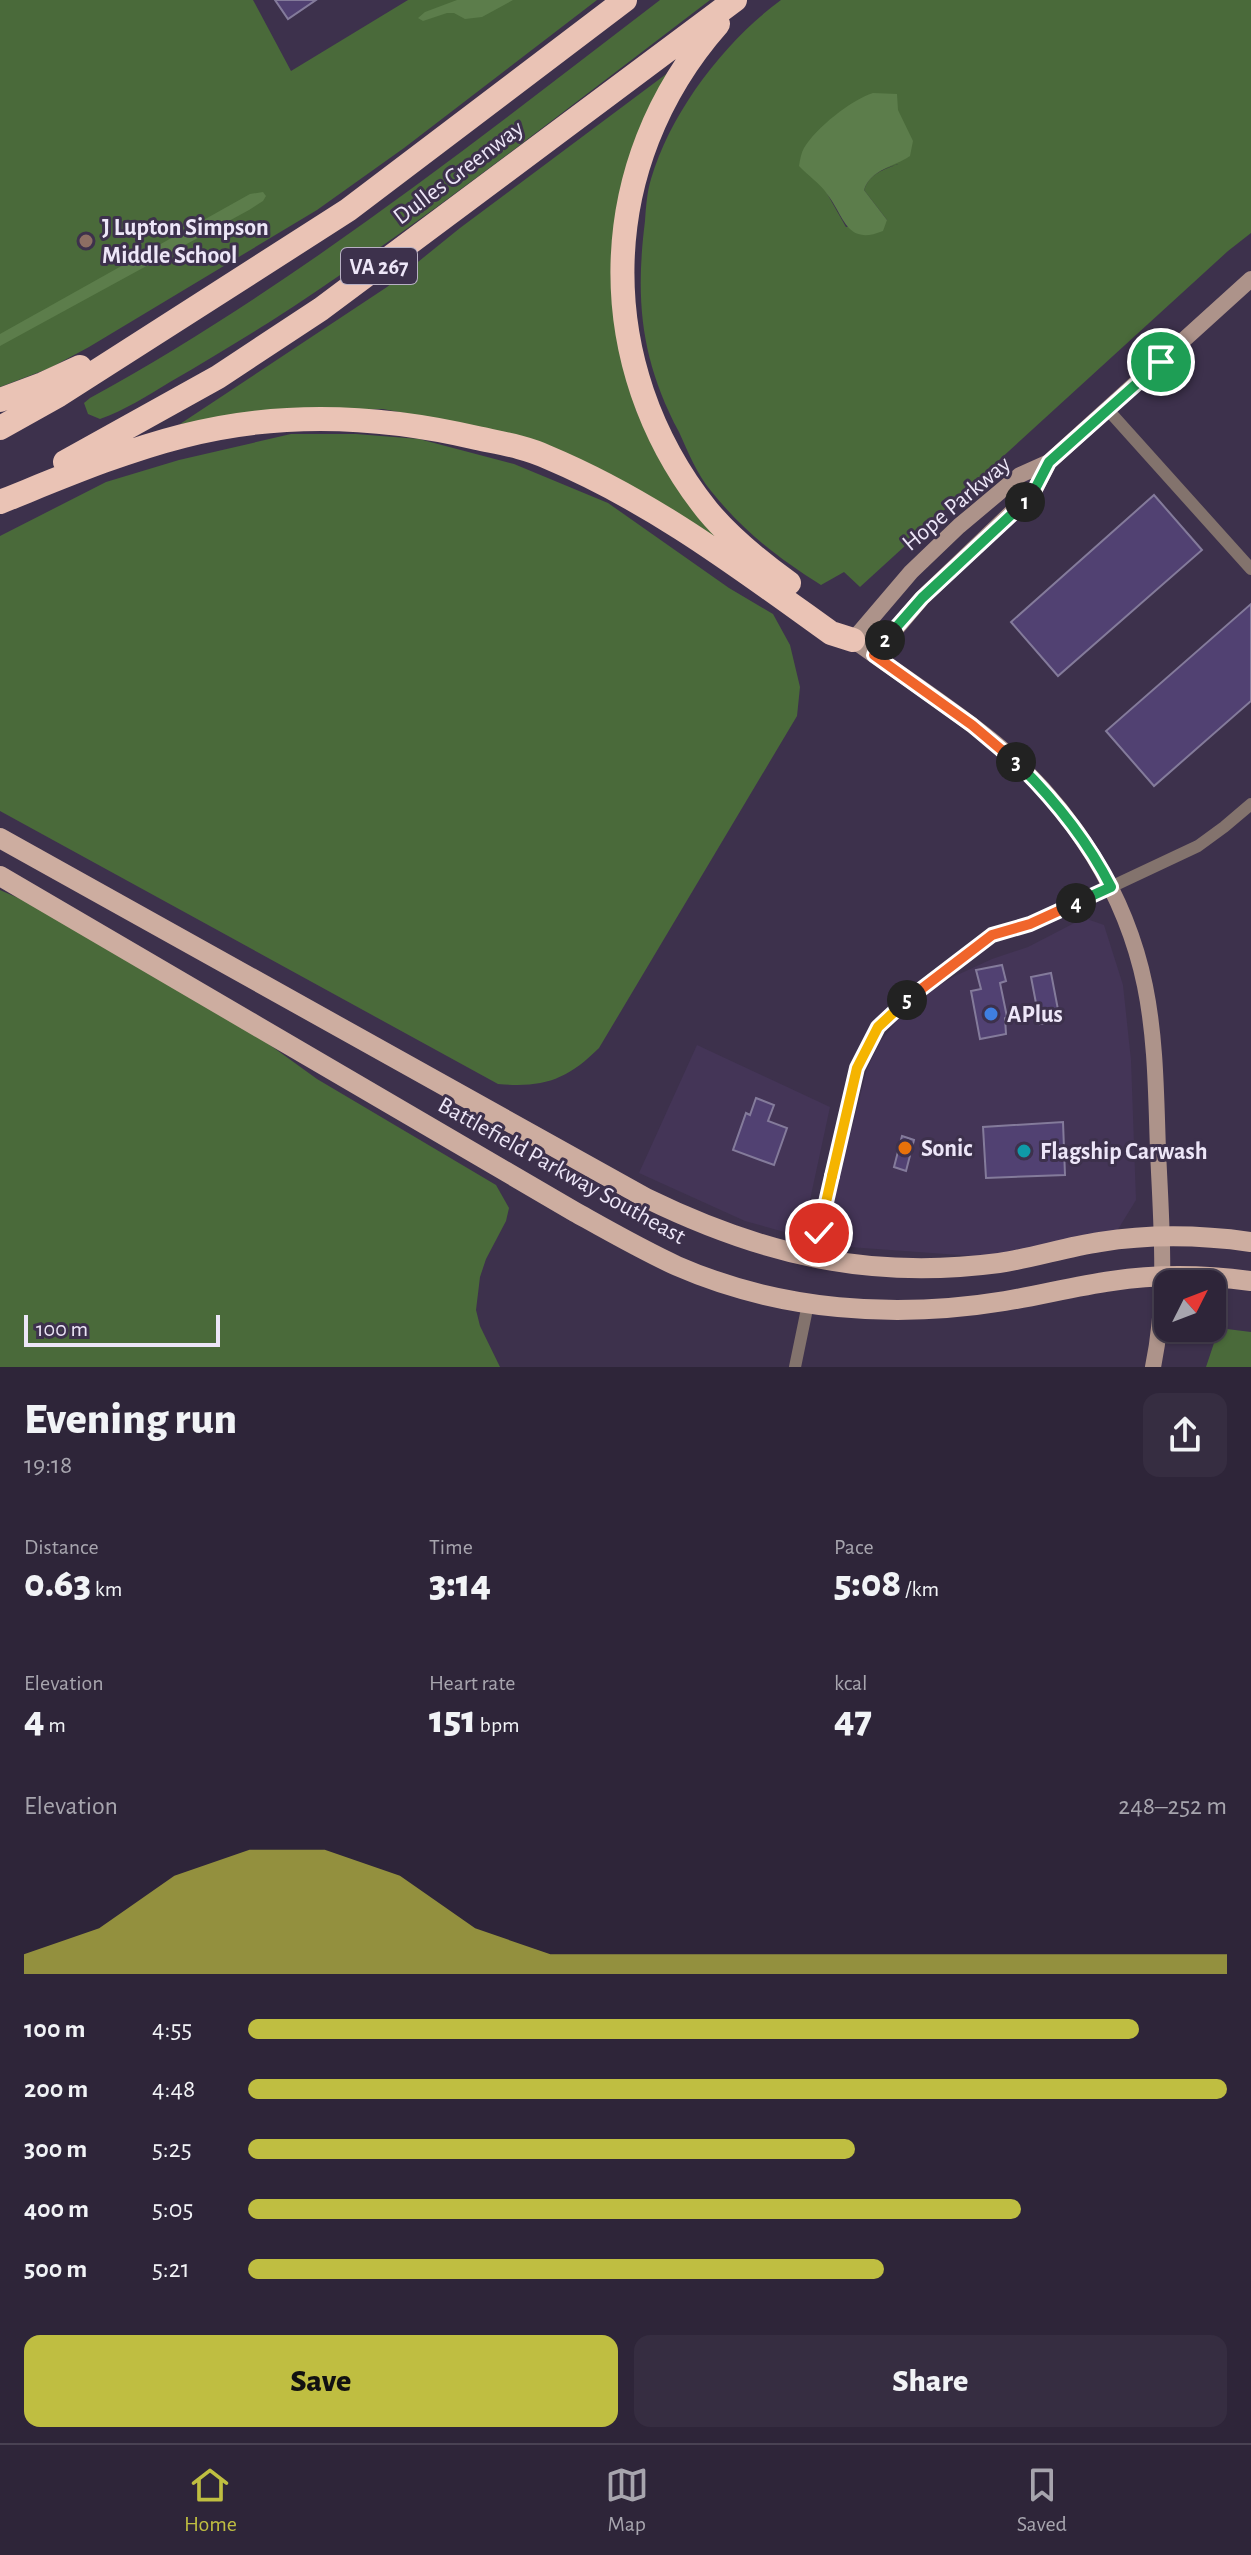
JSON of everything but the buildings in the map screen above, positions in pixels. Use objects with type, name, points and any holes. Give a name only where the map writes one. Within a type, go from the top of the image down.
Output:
[{"type":"highway","name":"Dulles Greenway","points":[[0,428],[59,395],[348,210],[625,0]]},
{"type":"highway","name":"Dulles Greenway","points":[[0,500],[218,377],[280,337],[737,0]]},
{"type":"highway","points":[[737,0],[703,41],[674,86],[653,127],[633,185],[624,233],[622,301],[631,356],[649,413],[678,469],[708,511],[765,566],[839,620],[853,640]]},
{"type":"highway","points":[[0,400],[43,384],[180,319]]},
{"type":"highway","points":[[0,500],[127,451],[186,435],[294,417],[341,418],[454,432],[545,456],[588,476],[692,533],[831,633],[853,640]]},
{"type":"main road","name":"Battlefield Parkway Southeast","points":[[0,838],[646,1198],[727,1235],[813,1258],[865,1266],[913,1268],[1001,1263],[1097,1242],[1162,1236],[1251,1242]]},
{"type":"main road","name":"Battlefield Parkway Southeast","points":[[0,876],[636,1246],[720,1282],[808,1304],[883,1310],[1004,1302],[1113,1281],[1154,1277]]},
{"type":"main road","name":"Battlefield Parkway Southeast","points":[[1226,1279],[1251,1281]]},
{"type":"street","points":[[1049,462],[1109,411],[1251,279]]},
{"type":"street","points":[[1109,411],[1251,569]]},
{"type":"street","name":"Hope Parkway","points":[[853,640],[911,572],[959,526],[1020,475],[1049,462]]},
{"type":"street","name":"Hope Parkway","points":[[874,655],[922,598],[1034,491],[1049,462]]},
{"type":"street","points":[[853,640],[972,725],[1018,764],[1076,830],[1111,887],[1136,950],[1151,1019],[1164,1270]]},
{"type":"street","points":[[813,1258],[857,1068],[878,1027],[992,935],[1047,917],[1198,846],[1251,804]]},
{"type":"street","points":[[795,1367],[808,1304]]},
{"type":"street","points":[[1153,1367],[1159,1342]]},
{"type":"shaded area","points":[[1084,918],[1104,925],[1123,985],[1131,1060],[1136,1200],[1117,1231],[987,1257],[835,1246],[826,1229],[867,1069],[880,1042],[897,1021],[935,988],[992,959],[1028,947]]},
{"type":"shaded area","points":[[697,1045],[830,1107],[802,1237],[745,1221],[639,1173]]},
{"type":"green space","name":"J Lupton Simpson Middle School","points":[[0,0],[253,0],[291,71],[408,0],[597,0],[404,148],[317,210],[89,347],[50,368],[0,387]]},
{"type":"green space","points":[[457,0],[513,0],[482,17],[465,19],[447,13],[423,21],[418,18],[425,12]]},
{"type":"green space","points":[[660,0],[710,0],[492,166],[325,285],[136,402],[100,419],[88,414],[84,403],[90,398],[166,355],[311,260],[453,158]]},
{"type":"green space","points":[[781,0],[1251,0],[1251,233],[860,587],[844,572],[821,585],[762,543],[711,491],[693,463],[666,406],[644,330],[642,250],[649,189],[660,153],[702,79],[760,17]],"holes":[[[898,164],[873,176],[864,190],[887,220],[846,227],[825,190]]]},
{"type":"green space","points":[[681,63],[646,121],[620,346],[636,410],[667,473],[719,540],[473,426],[383,409],[277,412],[180,424],[387,287],[460,228]]},
{"type":"green space","points":[[873,93],[897,94],[898,110],[913,141],[910,156],[877,173],[867,183],[864,190],[887,220],[883,231],[861,235],[848,227],[824,190],[799,166],[803,150],[825,124],[845,108]]},
{"type":"green space","points":[[263,192],[266,196],[263,201],[249,210],[0,346],[0,334],[250,194]]},
{"type":"green space","points":[[291,434],[356,434],[419,439],[514,464],[608,503],[729,588],[773,614],[790,645],[800,687],[797,716],[599,1048],[576,1068],[553,1080],[528,1085],[498,1084],[0,811],[0,536],[106,482],[179,460]]},
{"type":"green space","points":[[0,890],[34,905],[241,1024],[317,1079],[496,1185],[509,1208],[480,1277],[476,1310],[480,1326],[500,1367],[0,1367]]},
{"type":"green space","points":[[1226,1329],[1251,1332],[1251,1367],[1206,1367],[1214,1342],[1226,1342]]},
{"type":"place","name":"J Lupton Simpson Middle School","points":[[86,241]]},
{"type":"place","name":"APlus","points":[[991,1014]]},
{"type":"place","name":"Sonic","points":[[905,1148]]},
{"type":"place","name":"Flagship Carwash","points":[[1024,1151]]},
{"type":"route","points":[[819,1233],[857,1068],[878,1027],[992,935],[1030,924],[1111,887],[1076,830],[1018,764],[972,725],[874,655],[922,598],[1023,504],[1034,491],[1049,462],[1161,362]]}]
